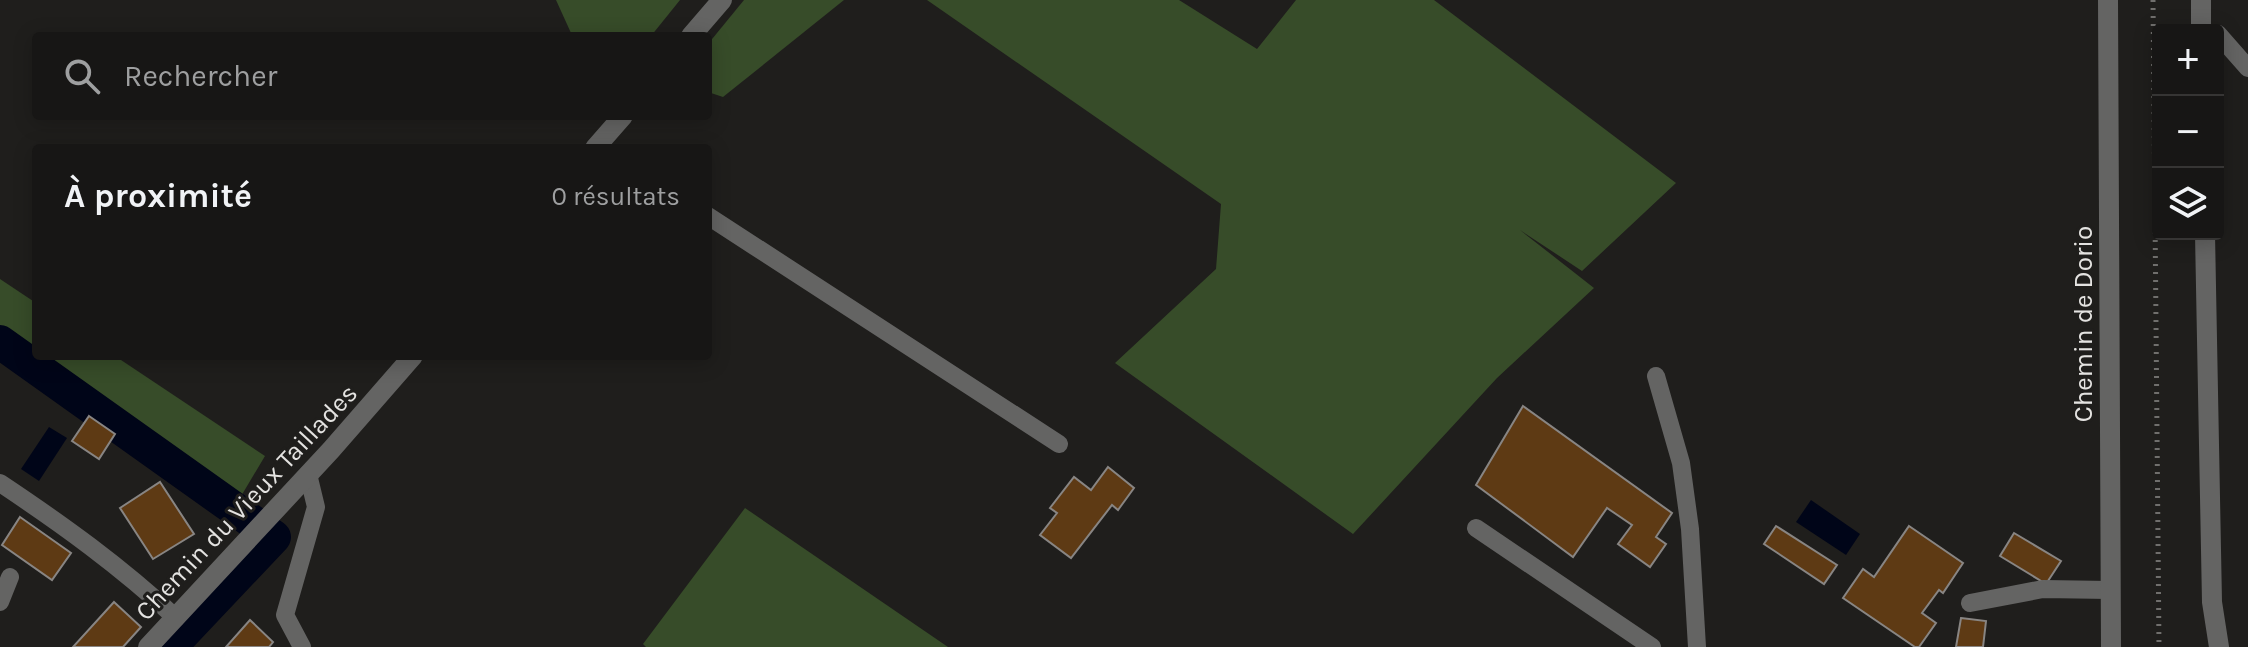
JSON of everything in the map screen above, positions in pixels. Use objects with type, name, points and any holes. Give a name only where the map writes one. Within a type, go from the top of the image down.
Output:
[{"type":"street","points":[[694,32],[722,0]]},
{"type":"street","name":"Chemin de Dorio","points":[[2108,0],[2111,647]]},
{"type":"street","points":[[2201,0],[2210,24]]},
{"type":"street","points":[[602,144],[620,120]]},
{"type":"street","points":[[2205,240],[2212,602],[2219,647]]},
{"type":"street","name":"Chemin du Vieux Taillades","points":[[148,647],[409,360]]},
{"type":"lane","points":[[2224,36],[2248,47]]},
{"type":"lane","points":[[2224,43],[2248,68]]},
{"type":"lane","points":[[712,219],[1059,444]]},
{"type":"lane","points":[[1656,376],[1681,463],[1690,529],[1697,647]]},
{"type":"lane","points":[[302,647],[285,615],[316,507],[308,474]]},
{"type":"lane","points":[[0,483],[73,532],[176,618]]},
{"type":"lane","points":[[1476,528],[1652,647]]},
{"type":"lane","points":[[0,602],[10,577]]},
{"type":"lane","points":[[1970,603],[2043,589],[2110,590]]},
{"type":"path","points":[[2153,0],[2159,647]]},
{"type":"green space","points":[[556,0],[680,0],[654,32],[571,32]]},
{"type":"green space","points":[[744,0],[844,0],[723,97],[712,93],[712,39]]},
{"type":"green space","points":[[927,0],[1179,0],[1257,49],[1296,0],[1434,0],[1676,183],[1582,271],[1520,230],[1594,288],[1497,378],[1353,534],[1115,363],[1216,269],[1221,204]]},
{"type":"green space","points":[[0,279],[32,300],[32,356],[0,333]]},
{"type":"green space","points":[[38,360],[121,360],[265,456],[237,503]]},
{"type":"green space","points":[[745,508],[948,647],[646,647],[643,644]]},
{"type":"water","points":[[49,427],[67,438],[39,481],[21,469]]},
{"type":"water","points":[[1811,500],[1860,534],[1846,555],[1796,522]]},
{"type":"building","points":[[1523,406],[1672,513],[1656,537],[1666,544],[1650,567],[1618,544],[1632,525],[1607,508],[1573,557],[1476,485]]},
{"type":"building","points":[[89,416],[115,434],[99,459],[72,441]]},
{"type":"building","points":[[1108,467],[1134,488],[1118,510],[1112,505],[1071,558],[1040,535],[1057,513],[1050,508],[1074,477],[1091,490]]},
{"type":"building","points":[[160,482],[194,534],[153,559],[120,508]]},
{"type":"building","points":[[20,517],[71,553],[52,580],[2,545]]},
{"type":"building","points":[[1776,526],[1837,565],[1824,584],[1764,544]]},
{"type":"building","points":[[1909,526],[1963,563],[1943,593],[1939,590],[1922,613],[1936,623],[1919,647],[1843,598],[1863,569],[1874,577]]},
{"type":"building","points":[[2014,533],[2061,561],[2046,584],[2000,556]]},
{"type":"building","points":[[114,602],[141,627],[123,647],[73,647]]},
{"type":"building","points":[[1961,618],[1986,621],[1983,647],[1956,647]]},
{"type":"building","points":[[250,620],[273,642],[269,647],[226,647]]},
{"type":"waterway","points":[[0,342],[274,537],[170,647]]}]
